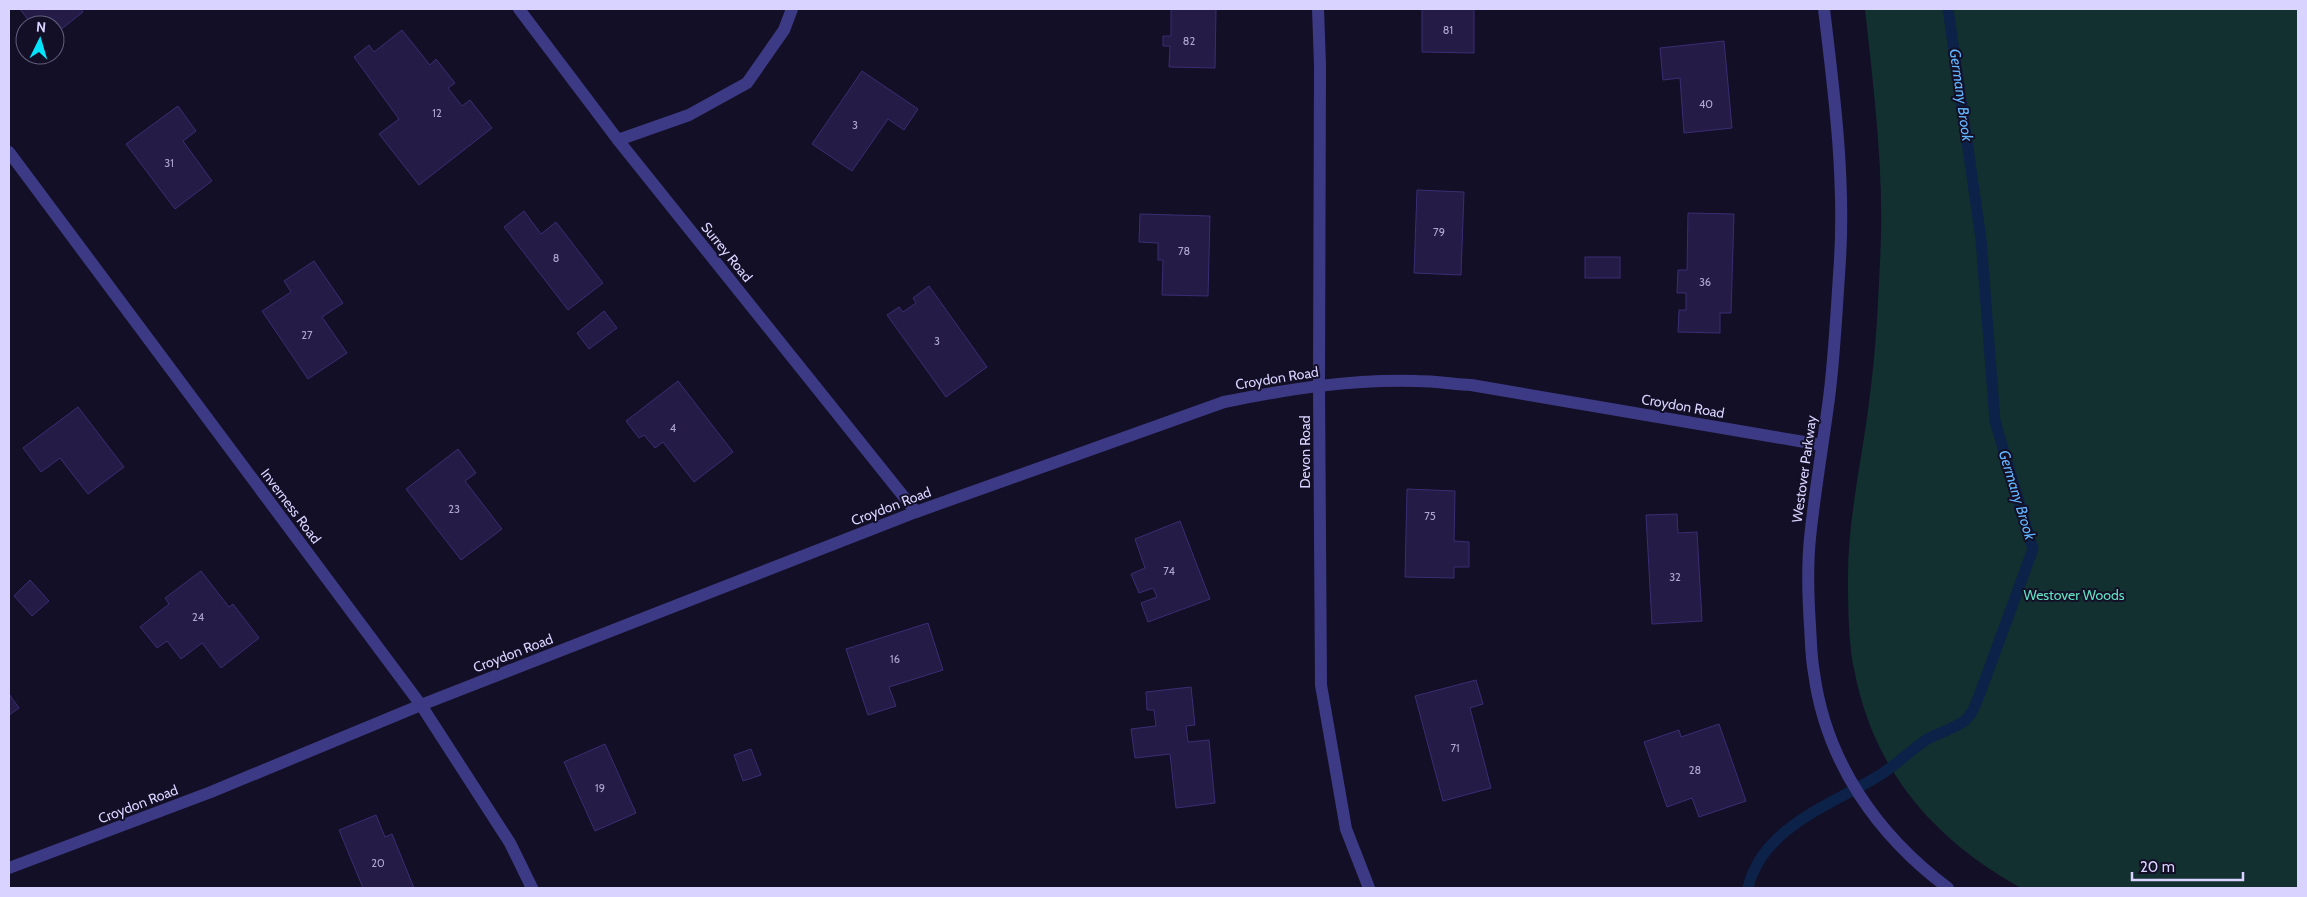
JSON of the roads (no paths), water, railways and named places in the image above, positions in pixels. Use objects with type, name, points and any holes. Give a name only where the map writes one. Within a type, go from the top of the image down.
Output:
[{"type":"street","name":"Surrey Road","points":[[519,9],[618,140],[916,512]]},
{"type":"street","points":[[618,140],[689,115],[747,83],[784,30],[792,9]]},
{"type":"street","name":"Devon Road","points":[[1318,9],[1320,65],[1319,386],[1321,685],[1346,829],[1369,888]]},
{"type":"street","name":"Westover Parkway","points":[[1824,9],[1837,121],[1841,189],[1840,257],[1830,388],[1810,538],[1807,583],[1814,673],[1824,718],[1840,760],[1857,793],[1885,831],[1908,855],[1948,888]]},
{"type":"street","name":"Inverness Road","points":[[9,152],[421,705],[510,843],[532,888]]},
{"type":"street","name":"Croydon Road","points":[[9,868],[211,792],[421,705],[916,512],[1224,402],[1319,386],[1418,381],[1471,385],[1822,445]]},
{"type":"waterway","name":"Germany Brook","points":[[1748,888],[1756,867],[1768,849],[1784,833],[1821,807],[1880,775],[1926,740],[1966,720],[1974,709],[2033,549],[1995,421],[1981,239],[1948,9]]},
{"type":"park label","name":"Westover Woods","points":[[2074,595]]}]
